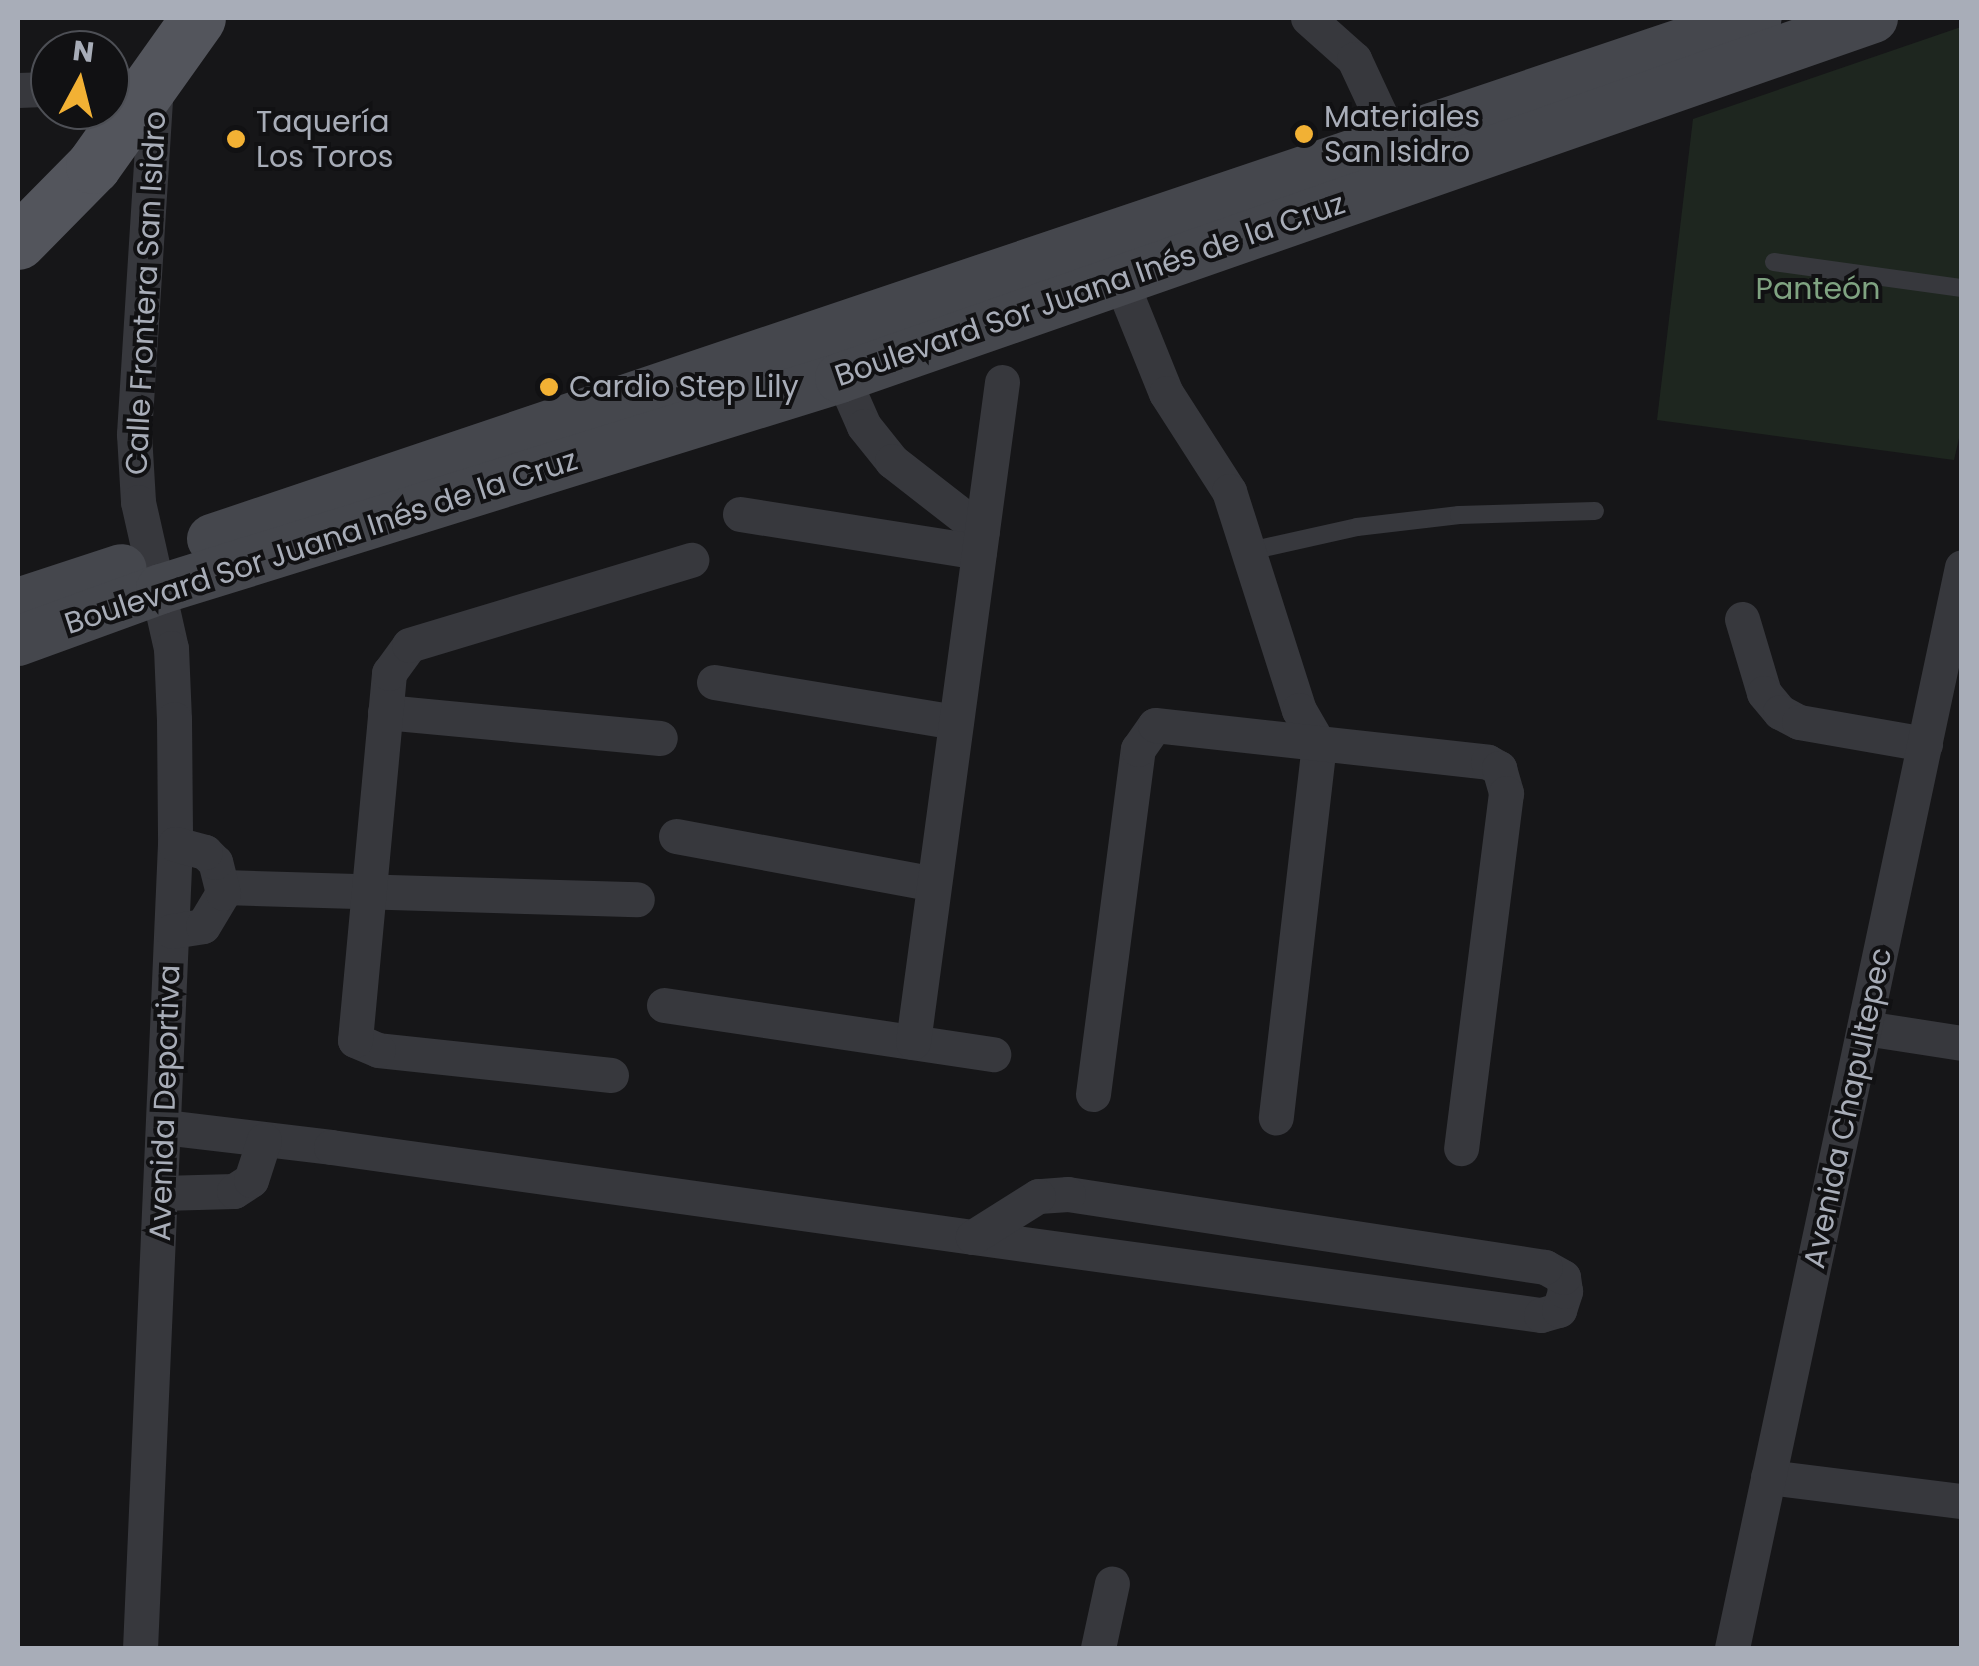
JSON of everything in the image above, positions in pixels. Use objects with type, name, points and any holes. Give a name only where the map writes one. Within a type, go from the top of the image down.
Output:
[{"type":"main road","points":[[18,242],[93,166],[133,85],[198,18]]},
{"type":"main road","name":"Boulevard Sor Juana Inés de la Cruz","points":[[1401,159],[1757,18]]},
{"type":"main road","name":"Boulevard Sor Juana Inés de la Cruz","points":[[18,640],[156,575],[825,331],[1111,258],[1401,159],[1873,18]]},
{"type":"main road","name":"Boulevard Sor Juana Inés de la Cruz","points":[[18,602],[156,575],[840,378],[1111,258]]},
{"type":"street","points":[[1308,18],[1354,58],[1401,159]]},
{"type":"street","name":"Calle Frontera San Isidro","points":[[133,85],[134,434],[156,575]]},
{"type":"street","points":[[1111,258],[1166,393],[1212,457],[1250,551],[1300,710],[1319,744],[1276,1118]]},
{"type":"street","points":[[825,331],[840,378],[892,460],[981,542]]},
{"type":"street","points":[[913,1042],[1002,382]]},
{"type":"street","points":[[740,514],[981,542]]},
{"type":"street","points":[[611,1076],[378,1050],[355,1040],[384,712],[392,664],[409,645],[691,560]]},
{"type":"street","name":"Avenida Chapultepec","points":[[1732,1648],[1962,567]]},
{"type":"street","name":"Avenida Deportiva","points":[[140,1648],[175,844],[171,648],[156,575]]},
{"type":"street","points":[[1742,619],[1764,693],[1780,712],[1799,722],[1925,744]]},
{"type":"street","points":[[714,682],[956,722]]},
{"type":"street","points":[[384,712],[660,738]]},
{"type":"street","points":[[1093,1094],[1143,736],[1155,726],[1171,724],[1488,762],[1504,779],[1461,1148]]},
{"type":"street","points":[[676,836],[934,884]]},
{"type":"street","points":[[172,931],[189,932],[212,919],[222,887],[206,852],[175,844]]},
{"type":"street","points":[[222,887],[366,887],[636,899]]},
{"type":"street","points":[[664,1005],[993,1054]]},
{"type":"street","points":[[1865,1028],[1962,1042]]},
{"type":"street","points":[[164,1126],[264,1140],[1272,1278],[1540,1314],[1559,1310],[1565,1291],[1563,1277],[1545,1267],[1068,1194],[1038,1196],[973,1237]]},
{"type":"street","points":[[162,1192],[234,1191],[251,1180],[264,1140]]},
{"type":"street","points":[[1272,1278],[1276,1226]]},
{"type":"street","points":[[1768,1478],[1962,1501]]},
{"type":"street","points":[[1098,1648],[1112,1583]]},
{"type":"lane","points":[[1774,262],[1962,288]]},
{"type":"lane","points":[[1250,551],[1357,527],[1459,515],[1595,511]]},
{"type":"green space","name":"Panteón","points":[[1961,27],[1962,425],[1954,460],[1657,420],[1693,119]]},
{"type":"place","name":"Materiales San Isidro","points":[[1304,134]]},
{"type":"place","name":"Taquería Los Toros","points":[[236,139]]},
{"type":"place","name":"Cardio Step Lily","points":[[549,387]]}]
